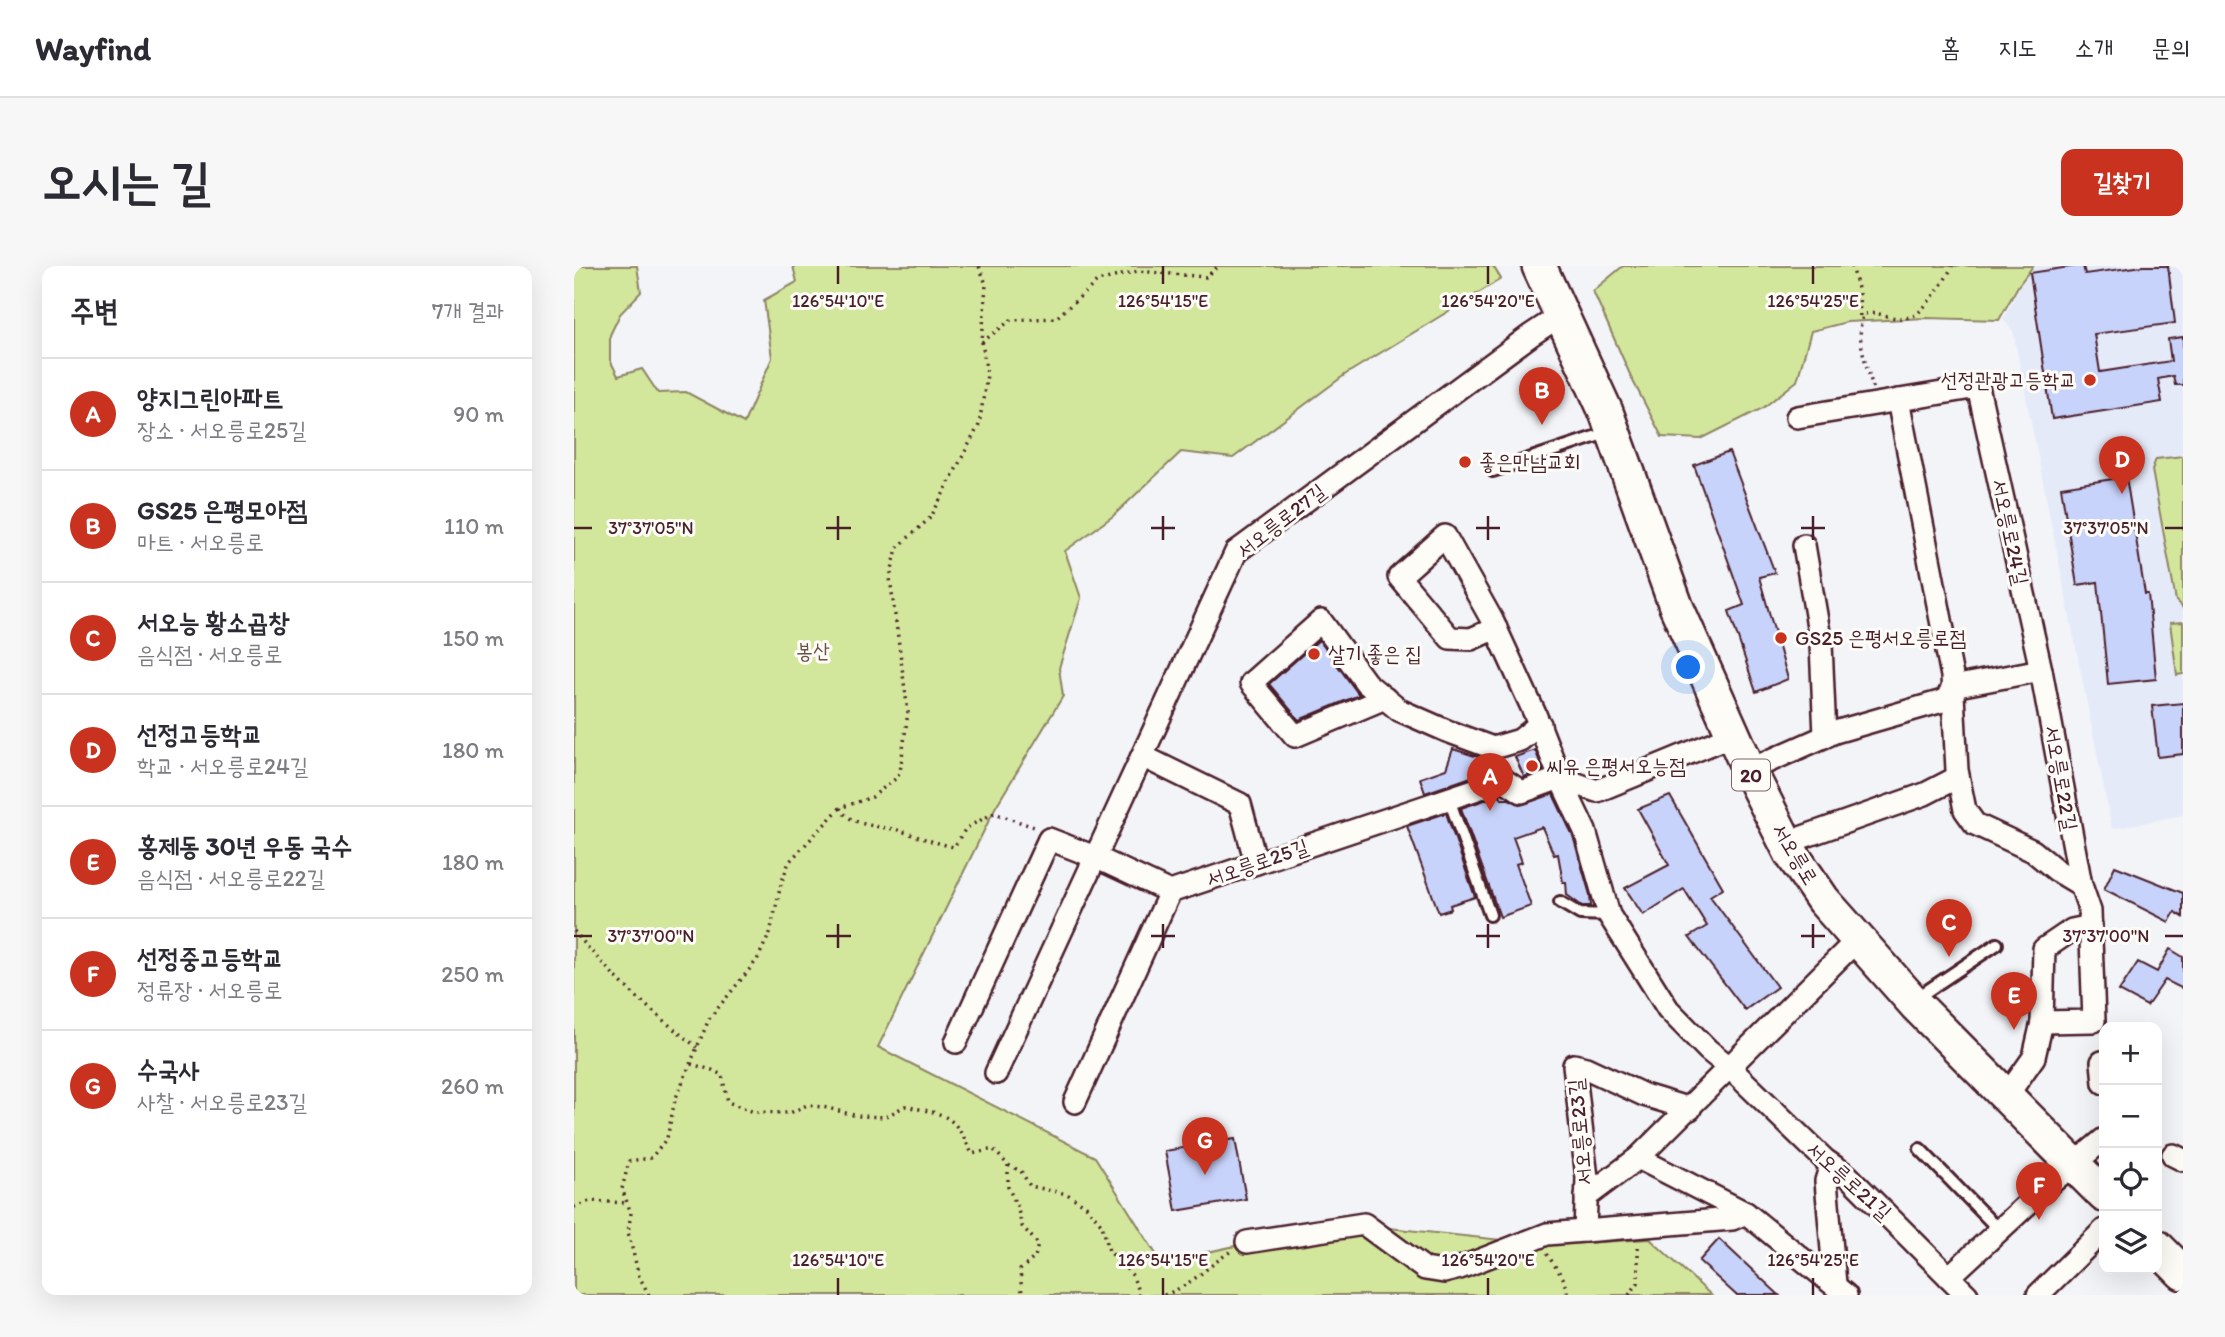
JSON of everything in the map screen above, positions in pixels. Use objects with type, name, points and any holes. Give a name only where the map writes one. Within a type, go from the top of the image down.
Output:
[{"type":"main road","name":"서오릉로","points":[[1539,266],[1613,431],[1676,606],[1749,771],[1786,843],[1824,900],[1913,1001],[2099,1190]]},
{"type":"main road","points":[[2162,1252],[2183,1273]]},
{"type":"street","name":"서오릉로27길","points":[[996,1073],[1236,552],[1561,315]]},
{"type":"street","name":"서오릉로24길","points":[[1797,416],[1978,387],[2041,670]]},
{"type":"street","points":[[1749,771],[1825,736],[1946,700],[1954,687],[1898,400]]},
{"type":"street","points":[[1496,628],[1471,639],[1450,638],[1399,577],[1445,536],[1496,628],[1539,724],[1585,831],[1609,915],[1668,1010],[1729,1067]]},
{"type":"street","points":[[1804,545],[1821,644],[1825,736]]},
{"type":"street","points":[[1385,698],[1295,736],[1251,683],[1321,621],[1366,682],[1385,698],[1399,710],[1493,748],[1520,740],[1539,724]]},
{"type":"street","points":[[1954,687],[2041,670]]},
{"type":"street","name":"서오릉로22길","points":[[2041,670],[2081,885],[2090,911],[2094,1021],[2042,1022]]},
{"type":"street","name":"서오릉로22길","points":[[1954,687],[1958,777],[1965,810],[1975,824],[2033,851],[2056,870],[2081,885]]},
{"type":"street","points":[[1560,778],[1597,791],[1733,736]]},
{"type":"street","points":[[1142,756],[1240,804],[1256,863]]},
{"type":"street","points":[[1786,843],[1925,794],[1958,777]]},
{"type":"street","name":"서오릉로25길","points":[[1170,892],[1504,780],[1522,792],[1560,778]]},
{"type":"street","points":[[956,1042],[1049,839],[1096,857],[1170,892],[1075,1102]]},
{"type":"street","points":[[2006,1097],[2034,1057],[2042,1022],[2044,949],[2072,930],[2091,926]]},
{"type":"street","name":"서오릉로23길","points":[[1586,1197],[1638,1158],[1690,1109],[1858,939]]},
{"type":"street","name":"서오릉로23길","points":[[1585,1231],[1587,1178],[1574,1065],[1644,1095],[1690,1109]]},
{"type":"street","name":"서오릉로21길","points":[[1729,1067],[1831,1165],[1848,1176],[1967,1295]]},
{"type":"street","points":[[1949,1277],[2099,1143]]},
{"type":"street","points":[[1638,1158],[1746,1213],[1841,1290]]},
{"type":"street","points":[[1831,1165],[1826,1181],[1841,1290]]},
{"type":"street","points":[[1247,1242],[1364,1223],[1425,1269],[1444,1272],[1547,1234],[1732,1219],[1746,1213]]},
{"type":"street","points":[[2038,1295],[2099,1235]]},
{"type":"lane","points":[[1493,471],[1613,431]]},
{"type":"lane","points":[[1449,799],[1490,915]]},
{"type":"lane","points":[[1560,902],[1580,914],[1609,915]]},
{"type":"lane","points":[[1913,1001],[1997,944]]},
{"type":"lane","points":[[1920,1149],[2000,1231]]},
{"type":"path","points":[[649,1295],[639,1276],[628,1232],[631,1213],[622,1189],[629,1161],[651,1158],[667,1138],[676,1100],[709,1019],[757,960],[770,933],[789,862],[840,808],[872,797],[900,772],[908,712],[890,578],[897,548],[931,517],[979,425],[987,375],[982,342],[986,284],[979,266]]},
{"type":"path","points":[[982,342],[1011,320],[1056,318],[1098,281],[1138,271],[1206,277],[1219,266]]},
{"type":"path","points":[[1852,266],[1859,292],[1862,343],[1876,403]]},
{"type":"path","points":[[1860,323],[1864,314],[1873,312],[1895,318],[1918,314],[1934,296],[1952,266]]},
{"type":"path","points":[[840,808],[846,816],[868,825],[898,830],[925,841],[954,847],[966,828],[994,813],[1034,825],[1049,839]]},
{"type":"path","points":[[574,931],[620,982],[697,1048]]},
{"type":"path","points":[[691,1064],[722,1075],[728,1102],[754,1112],[790,1113],[807,1105],[857,1116],[886,1117],[905,1106],[941,1114],[954,1122],[972,1154],[993,1149],[1007,1165],[1021,1171],[1030,1186],[1067,1194],[1086,1206],[1101,1225],[1109,1251],[1133,1276],[1139,1295]]},
{"type":"path","points":[[1007,1165],[1007,1187],[1017,1206],[1022,1226],[1038,1244],[1035,1257],[1020,1270],[1022,1295]]},
{"type":"path","points":[[574,1207],[590,1201],[628,1203]]},
{"type":"path","points":[[1629,1295],[1638,1283],[1642,1226]]},
{"type":"path","points":[[1533,1239],[1563,1278],[1569,1295]]},
{"type":"path","points":[[1164,1295],[1183,1289],[1219,1259],[1247,1242]]},
{"type":"path","points":[[1183,1289],[1186,1295]]},
{"type":"shaded area","points":[[2035,266],[2183,266],[2183,815],[2112,829],[2013,331],[2003,319],[2025,277]]},
{"type":"green space","name":"봉산","points":[[574,266],[637,266],[641,292],[620,314],[610,335],[610,360],[618,376],[642,369],[658,393],[686,392],[744,423],[772,358],[764,300],[797,282],[793,266],[1493,266],[1501,279],[1346,374],[1233,458],[1181,452],[1113,516],[1065,551],[1081,598],[1059,668],[1063,696],[995,808],[878,1047],[1095,1157],[1161,1262],[1342,1223],[1548,1245],[1650,1239],[1711,1295],[574,1295]]},
{"type":"green space","points":[[1623,266],[2033,266],[1999,320],[1926,318],[1847,322],[1811,331],[1797,381],[1763,408],[1701,439],[1662,437],[1632,379],[1593,291]]},
{"type":"green space","points":[[2183,456],[2183,608],[2176,601],[2152,470],[2156,459]]},
{"type":"green space","points":[[2183,622],[2183,674],[2177,675],[2170,623]]},
{"type":"building","points":[[2083,266],[2085,274],[2143,266],[2168,266],[2175,323],[2094,334],[2100,372],[2171,361],[2168,339],[2183,337],[2183,385],[2175,385],[2173,376],[2158,379],[2162,402],[2052,419],[2030,273]]},
{"type":"building","points":[[1729,452],[1775,573],[1759,577],[1788,679],[1756,692],[1729,611],[1744,605],[1694,465]]},
{"type":"building","points":[[2126,477],[2145,594],[2148,594],[2156,679],[2108,684],[2098,582],[2077,585],[2061,487]]},
{"type":"building","points":[[1319,640],[1359,695],[1299,720],[1269,684]]},
{"type":"building","points":[[2183,703],[2183,754],[2158,757],[2152,706]]},
{"type":"building","points":[[1453,749],[1484,759],[1480,774],[1425,793],[1420,778],[1446,769]]},
{"type":"building","points":[[1535,750],[1543,770],[1524,777],[1515,757]]},
{"type":"building","points":[[1553,794],[1573,836],[1591,906],[1582,906],[1567,895],[1558,854],[1554,855],[1542,827],[1513,837],[1522,862],[1516,864],[1531,906],[1500,917],[1461,808],[1500,795],[1502,799],[1509,799],[1521,805]]},
{"type":"building","points":[[1670,796],[1723,888],[1710,896],[1777,987],[1745,1010],[1689,937],[1707,926],[1684,889],[1643,915],[1625,888],[1669,865],[1638,809]]},
{"type":"building","points":[[1446,813],[1475,897],[1450,905],[1451,909],[1439,913],[1407,826]]},
{"type":"building","points":[[2115,866],[2183,893],[2183,917],[2175,912],[2169,922],[2104,889]]},
{"type":"building","points":[[2170,949],[2183,957],[2183,989],[2165,980],[2147,1006],[2119,991],[2138,962],[2157,972]]},
{"type":"building","points":[[1235,1139],[1246,1199],[1176,1211],[1165,1151]]},
{"type":"building","points":[[1719,1239],[1779,1295],[1736,1295],[1699,1261]]},
{"type":"place","name":"선정관광고등학교","points":[[2090,380]]},
{"type":"place","name":"GS25 은평모아점","points":[[1542,425]]},
{"type":"place","name":"좋은만남교회","points":[[1465,462]]},
{"type":"place","name":"선정고등학교","points":[[2122,494]]},
{"type":"place","name":"GS25 은평서오릉로점","points":[[1781,638]]},
{"type":"place","name":"살기 좋은 집","points":[[1314,654]]},
{"type":"place","name":"씨유 은평서오능점","points":[[1532,766]]},
{"type":"place","name":"양지그린아파트","points":[[1490,811]]},
{"type":"place","name":"서오능 황소곱창","points":[[1949,957]]},
{"type":"place","name":"홍제동 30년 우동 국수","points":[[2014,1030]]},
{"type":"place","name":"수국사","points":[[1205,1175]]},
{"type":"place","name":"선정중고등학교","points":[[2039,1220]]}]
